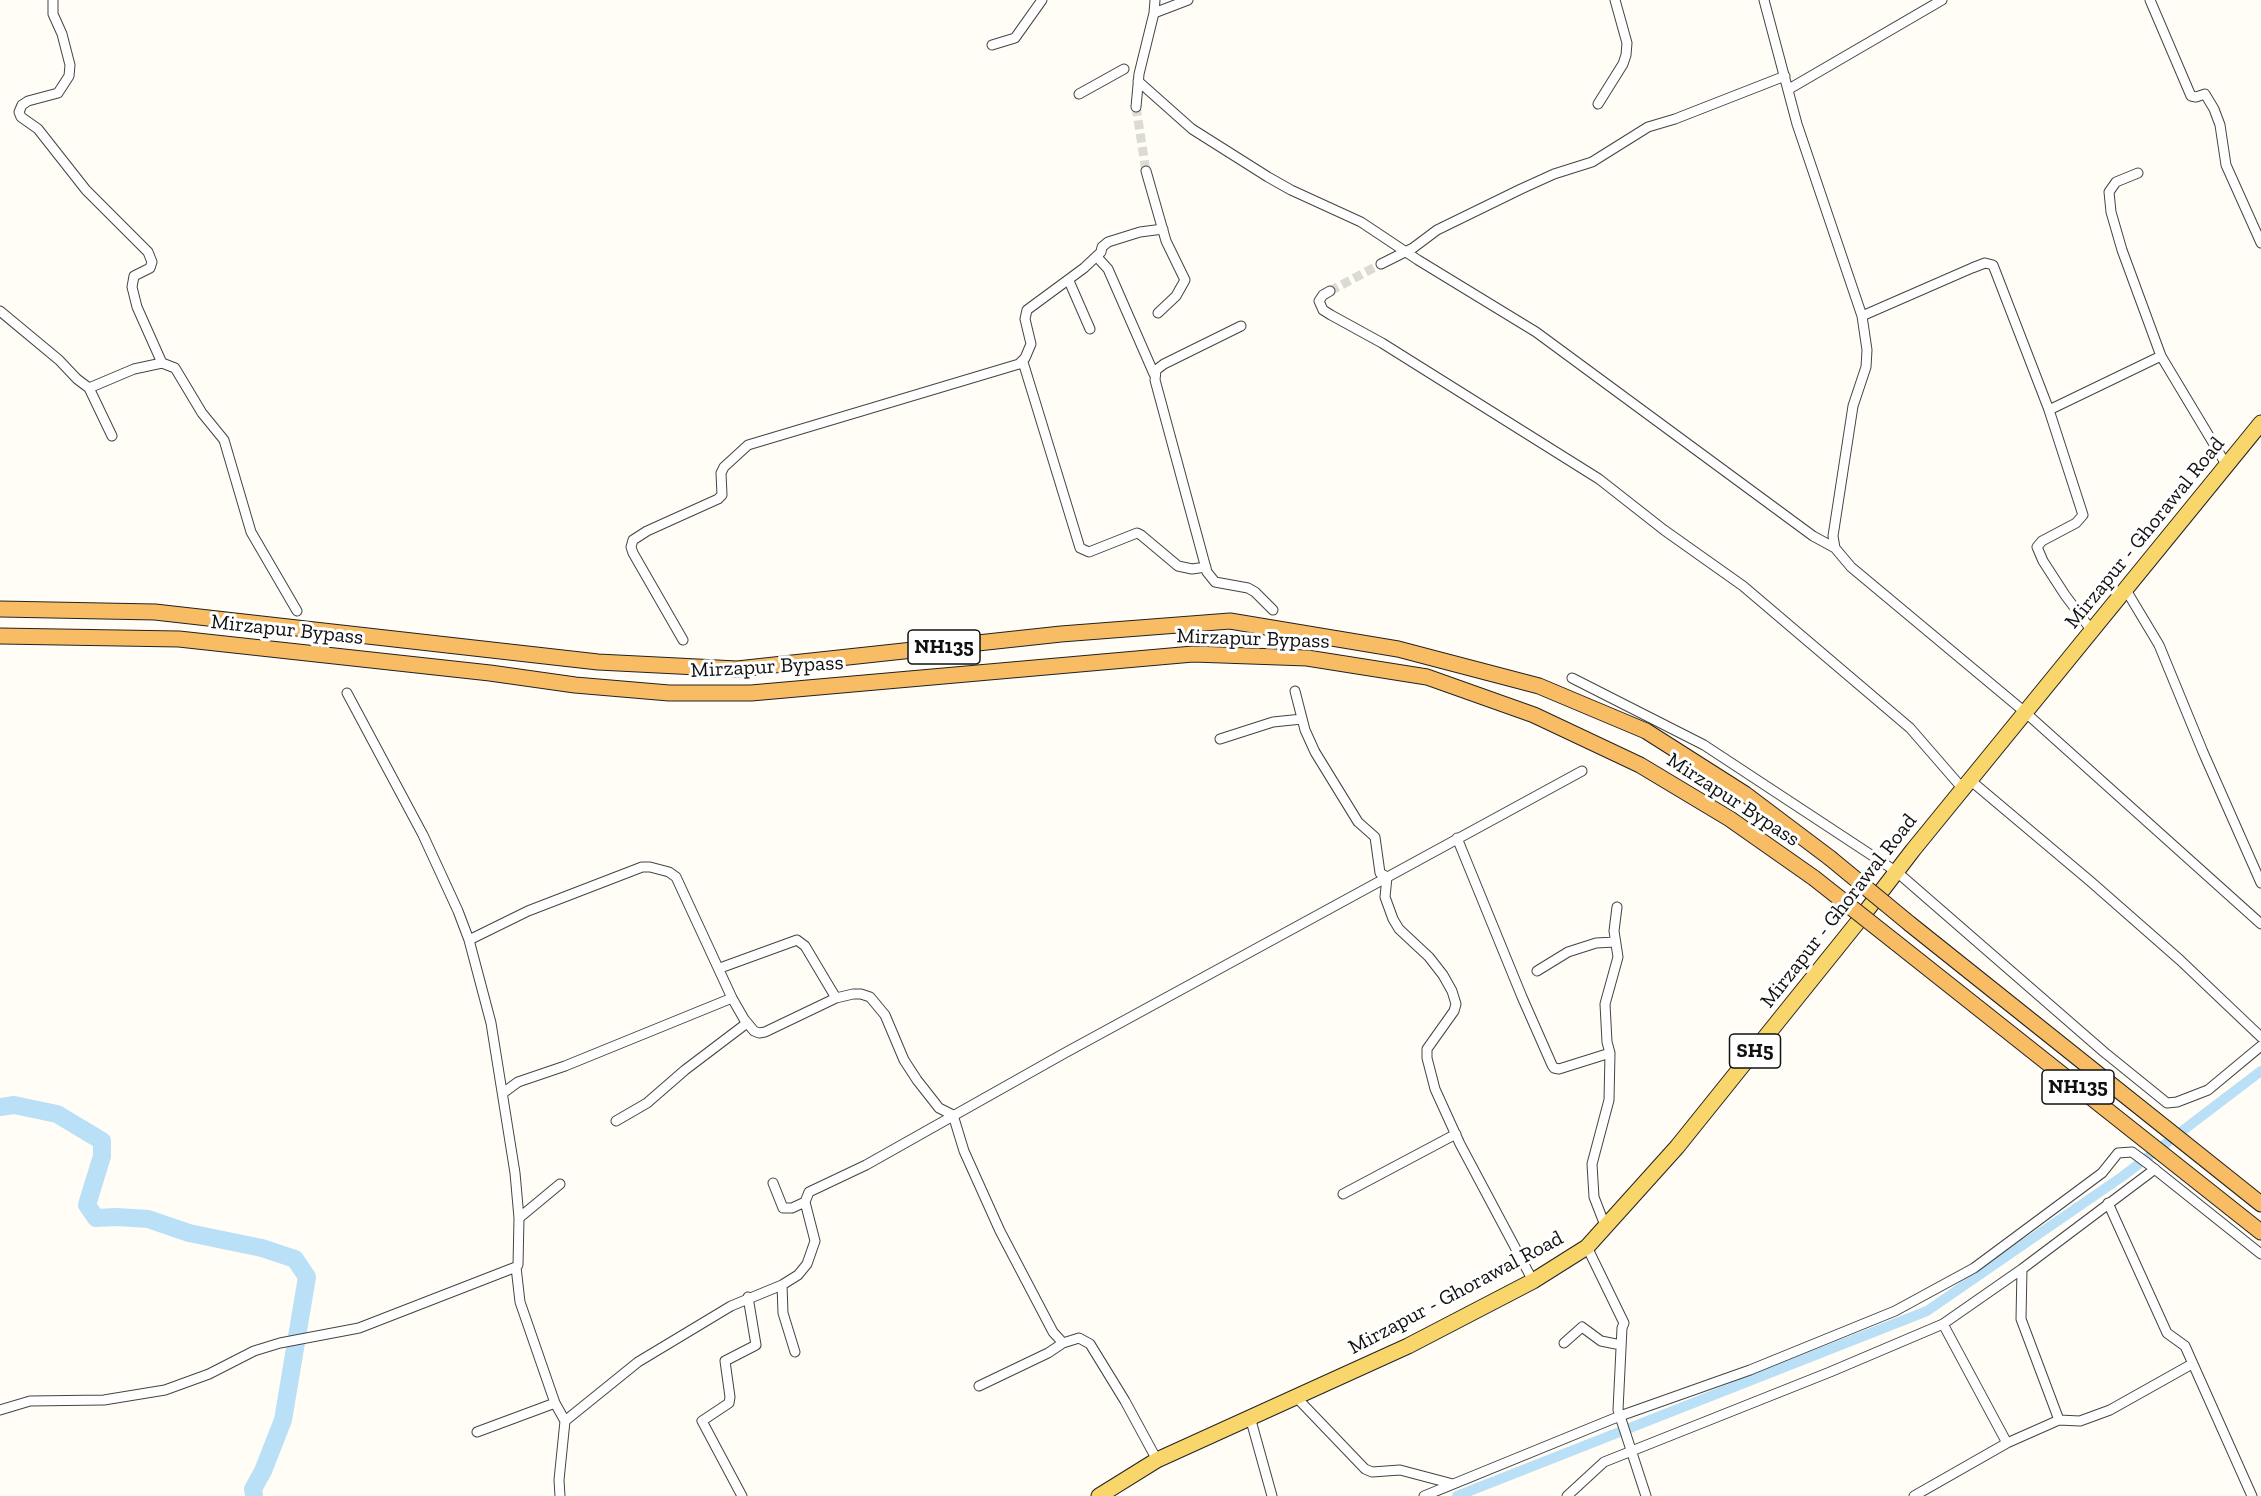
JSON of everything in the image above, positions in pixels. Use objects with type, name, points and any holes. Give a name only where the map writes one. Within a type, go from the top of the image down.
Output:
[{"type":"highway","name":"NH135","points":[[3,609],[155,612],[598,662],[737,669],[1061,634],[1230,621],[1398,649],[1539,686],[1646,731],[1745,794],[1830,858],[2261,1204]]},
{"type":"highway","name":"Mirzapur Bypass","points":[[1,636],[179,639],[490,673],[575,685],[669,693],[751,693],[1193,654],[1307,658],[1427,677],[1534,715],[1640,765],[1730,819],[1814,878],[2261,1232]]},
{"type":"main road","name":"Mirzapur - Ghorawal Road","points":[[1099,1496],[1156,1460],[1408,1346],[1533,1281],[1587,1247],[1677,1147],[1966,785],[2261,423]]},
{"type":"street","points":[[53,0],[53,14],[62,34],[70,65],[69,76],[58,93],[28,101],[22,105],[21,117],[38,129],[86,190],[148,252],[152,262],[150,268],[134,276],[132,287],[137,307],[162,363]]},
{"type":"street","points":[[992,45],[1015,38],[1042,0]]},
{"type":"street","points":[[1136,107],[1138,81],[1154,14],[1155,0]]},
{"type":"street","points":[[1154,14],[1188,0]]},
{"type":"street","points":[[1598,104],[1623,64],[1626,55],[1627,43],[1615,0]]},
{"type":"street","points":[[1764,0],[1797,124],[1862,316],[1867,350],[1866,367],[1853,406],[1833,536],[1835,548]]},
{"type":"street","points":[[1789,89],[1942,0]]},
{"type":"street","points":[[2150,0],[2192,96],[2205,94],[2214,109],[2220,125],[2226,165],[2261,243]]},
{"type":"street","points":[[1079,94],[1124,69]]},
{"type":"street","points":[[1381,264],[1418,245],[1437,230],[1521,189],[1554,174],[1592,162],[1648,127],[1675,119],[1785,76]]},
{"type":"street","points":[[1138,81],[1192,129],[1268,177],[1361,222],[1536,332],[1813,536],[1835,548],[1851,567],[2025,713],[2261,924]]},
{"type":"street","points":[[1146,171],[1166,241],[1185,280],[1176,296],[1158,313]]},
{"type":"street","points":[[2138,173],[2116,182],[2109,192],[2111,212],[2122,250],[2161,356],[2227,466]]},
{"type":"street","points":[[1163,229],[1140,232],[1108,242],[1102,247],[1097,257],[1069,281],[1027,310],[1025,319],[1031,344],[1023,362],[1080,548],[1089,552],[1137,533],[1178,566],[1192,569],[1206,567]]},
{"type":"street","points":[[1097,257],[1108,269],[1154,374],[1207,572],[1215,582],[1248,588],[1255,592],[1273,610]]},
{"type":"street","points":[[1862,316],[1972,268],[1985,263],[1993,265],[2049,410],[2083,515],[2076,523],[2042,541],[2037,547],[2065,596],[2092,631]]},
{"type":"street","points":[[1069,281],[1090,329]]},
{"type":"street","points":[[1330,291],[1319,301],[1323,310],[1470,397],[1599,479],[1664,530],[1743,586],[1910,728],[1966,785],[2090,881],[2180,960],[2261,1037]]},
{"type":"street","points":[[0,311],[58,360],[77,380],[89,388],[112,435]]},
{"type":"street","points":[[1154,374],[1164,364],[1241,326]]},
{"type":"street","points":[[2049,410],[2161,356]]},
{"type":"street","points":[[683,640],[633,552],[631,544],[647,531],[718,499],[722,495],[721,473],[724,467],[748,445],[854,415],[1023,362]]},
{"type":"street","points":[[89,388],[134,369],[162,363],[170,364],[180,374],[202,413],[225,440],[251,532],[297,611]]},
{"type":"street","points":[[2126,590],[2159,645],[2203,752],[2260,878]]},
{"type":"street","points":[[1572,678],[1704,745],[1897,872],[2104,1052],[2167,1103],[2177,1102],[2208,1090],[2261,1046]]},
{"type":"street","points":[[1295,692],[1302,719],[1315,752],[1358,822],[1375,837],[1380,873],[1387,877]]},
{"type":"street","points":[[347,693],[423,835],[469,940],[491,1023],[515,1173],[519,1218],[518,1265],[516,1267],[524,1315],[555,1403],[565,1421],[559,1480],[560,1496]]},
{"type":"street","points":[[1220,739],[1273,722],[1302,719]]},
{"type":"street","points":[[565,1421],[638,1362],[731,1306],[782,1285],[798,1275],[814,1248],[815,1241],[805,1202],[809,1192],[866,1165],[953,1115],[1582,771]]},
{"type":"street","points":[[1457,838],[1522,997],[1554,1068],[1610,1053]]},
{"type":"street","points":[[469,940],[528,912],[642,867],[650,867],[669,872],[676,877],[732,998],[754,1031],[765,1032],[836,998],[861,994],[870,997],[885,1015],[904,1060],[917,1080],[939,1108],[953,1115],[964,1151],[1000,1230],[1053,1332],[1063,1343]]},
{"type":"street","points":[[1387,877],[1385,897],[1399,929],[1429,957],[1443,975],[1454,998],[1454,1011],[1427,1049],[1435,1089],[1533,1281]]},
{"type":"street","points":[[1606,1228],[1593,1197],[1592,1164],[1610,1100],[1610,1053],[1606,1042],[1605,1004],[1618,957],[1614,931],[1617,907]]},
{"type":"street","points":[[720,968],[797,940],[805,946],[836,998]]},
{"type":"street","points":[[1537,971],[1568,952],[1596,943],[1615,942]]},
{"type":"street","points":[[503,1093],[518,1082],[565,1066],[732,998]]},
{"type":"street","points":[[616,1121],[647,1103],[685,1070],[747,1023]]},
{"type":"street","points":[[1343,1194],[1456,1134]]},
{"type":"street","points":[[1424,1496],[1621,1421],[1895,1311],[1974,1268],[2102,1173],[2118,1153],[2132,1152],[2261,1254]]},
{"type":"street","points":[[1567,1496],[1604,1462],[1944,1324],[2022,1269],[2108,1203],[2151,1166]]},
{"type":"street","points":[[773,1183],[785,1209],[805,1202]]},
{"type":"street","points":[[519,1218],[560,1184]]},
{"type":"street","points":[[2108,1203],[2168,1333],[2185,1346],[2252,1496]]},
{"type":"street","points":[[1587,1247],[1624,1323],[1617,1405],[1646,1496]]},
{"type":"street","points":[[0,1410],[30,1401],[104,1400],[165,1390],[193,1381],[255,1351],[280,1343],[306,1340],[359,1328],[516,1267]]},
{"type":"street","points":[[2022,1269],[2021,1319],[2059,1420]]},
{"type":"street","points":[[782,1285],[783,1313],[795,1352]]},
{"type":"street","points":[[742,1496],[702,1421],[729,1403],[725,1361],[756,1345],[748,1298]]},
{"type":"street","points":[[1944,1324],[2007,1443]]},
{"type":"street","points":[[1564,1343],[1582,1327],[1601,1341],[1621,1345]]},
{"type":"street","points":[[979,1386],[1048,1353],[1063,1343],[1079,1338],[1090,1344],[1125,1401],[1156,1460]]},
{"type":"street","points":[[1914,1496],[2007,1443],[2059,1420],[2080,1421],[2093,1416],[2192,1364]]},
{"type":"street","points":[[1296,1397],[1365,1469],[1371,1472],[1400,1470],[1453,1484]]},
{"type":"street","points":[[477,1432],[555,1403]]},
{"type":"street","points":[[1250,1417],[1272,1496]]},
{"type":"waterway","points":[[1457,1496],[1927,1311],[2123,1176],[2261,1071]]},
{"type":"waterway","points":[[0,1107],[14,1105],[57,1114],[102,1141],[102,1156],[87,1205],[96,1218],[148,1219],[189,1233],[262,1248],[295,1259],[307,1277],[283,1420],[263,1471],[253,1489],[254,1496]]},
{"type":"tunnel","points":[[1136,107],[1146,171]]},
{"type":"tunnel","points":[[1330,291],[1381,264]]}]
